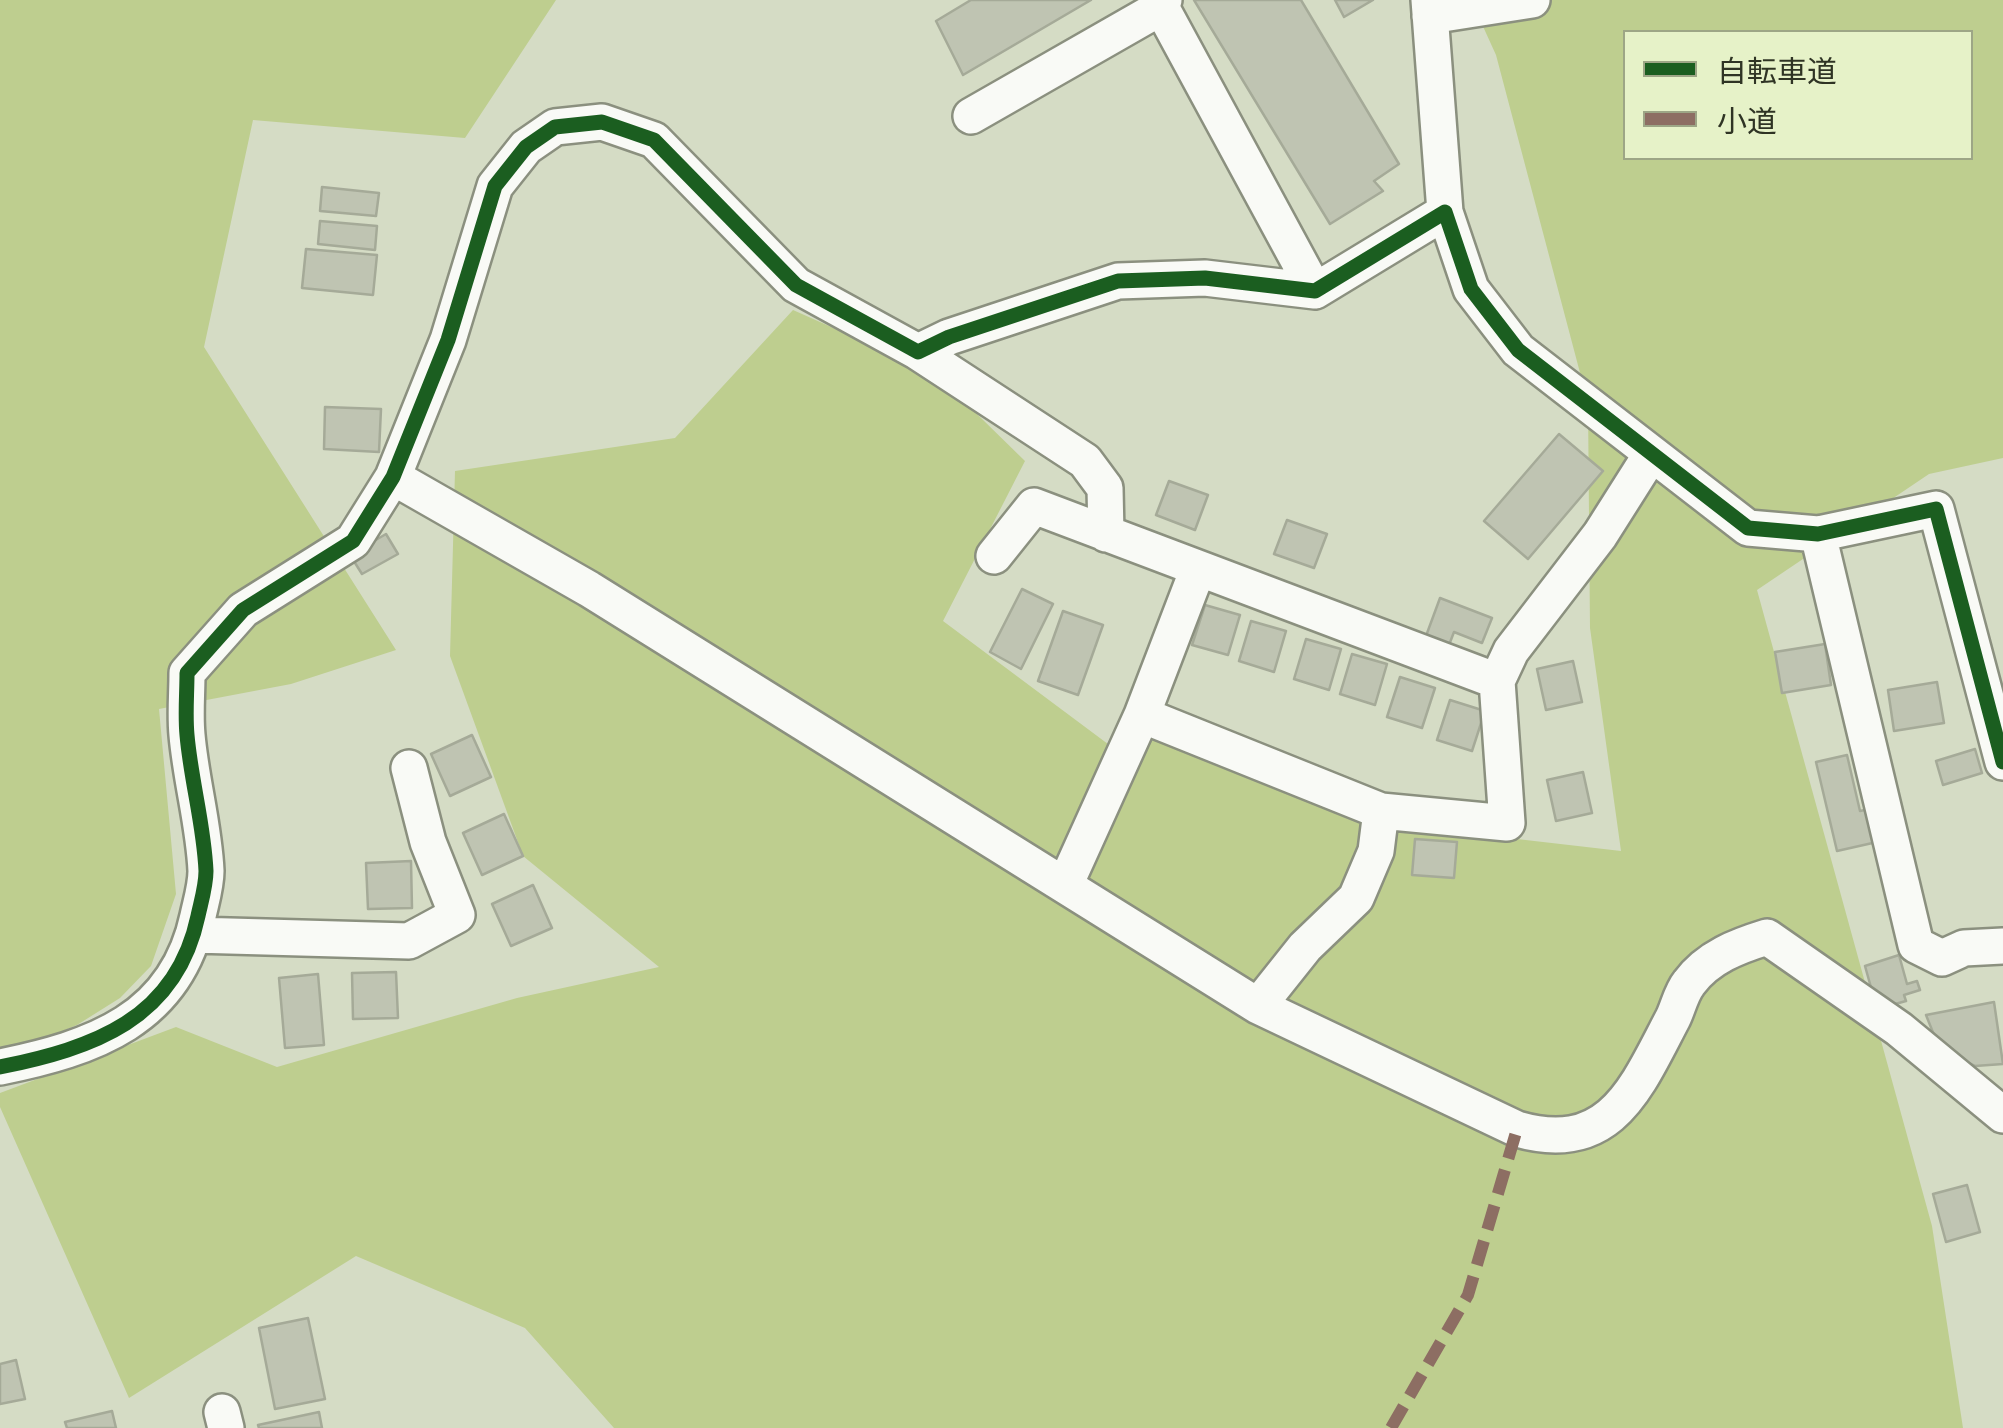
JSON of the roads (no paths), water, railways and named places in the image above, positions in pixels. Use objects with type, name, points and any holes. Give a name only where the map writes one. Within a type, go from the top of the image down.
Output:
[{"type":"street","points":[[1532,0],[1430,8],[1445,212],[1470,289],[1518,350],[1650,456],[1748,528],[1818,534],[1936,508],[2003,762]]},
{"type":"street","points":[[972,116],[1153,12],[1162,2],[1315,292]]},
{"type":"street","points":[[0,1067],[64,1054],[110,1035],[168,990],[194,935],[206,877],[203,827],[187,735],[187,674],[243,610],[352,541],[393,477],[448,340],[495,186],[526,147],[556,128],[602,122],[654,140],[796,285],[918,352],[1085,461],[1105,488],[1106,534]]},
{"type":"street","points":[[918,352],[949,337],[1118,282],[1204,278],[1315,292],[1445,212]]},
{"type":"street","points":[[1142,715],[1381,812],[1506,822],[1497,681],[1511,651],[1600,535],[1650,456]]},
{"type":"street","points":[[393,477],[589,589],[1258,1006],[1518,1129],[1549,1138],[1608,1122],[1642,1077],[1688,984],[1728,949],[1767,937],[1899,1029],[2003,1115]]},
{"type":"street","points":[[994,556],[1034,506],[1497,681]]},
{"type":"street","points":[[1818,534],[1916,945],[1942,958],[1964,948],[2003,946]]},
{"type":"street","points":[[1065,885],[1142,715],[1198,569]]},
{"type":"street","points":[[194,935],[409,942],[457,915],[428,842],[410,768]]},
{"type":"street","points":[[1258,1006],[1305,947],[1356,898],[1376,851],[1381,812]]}]
